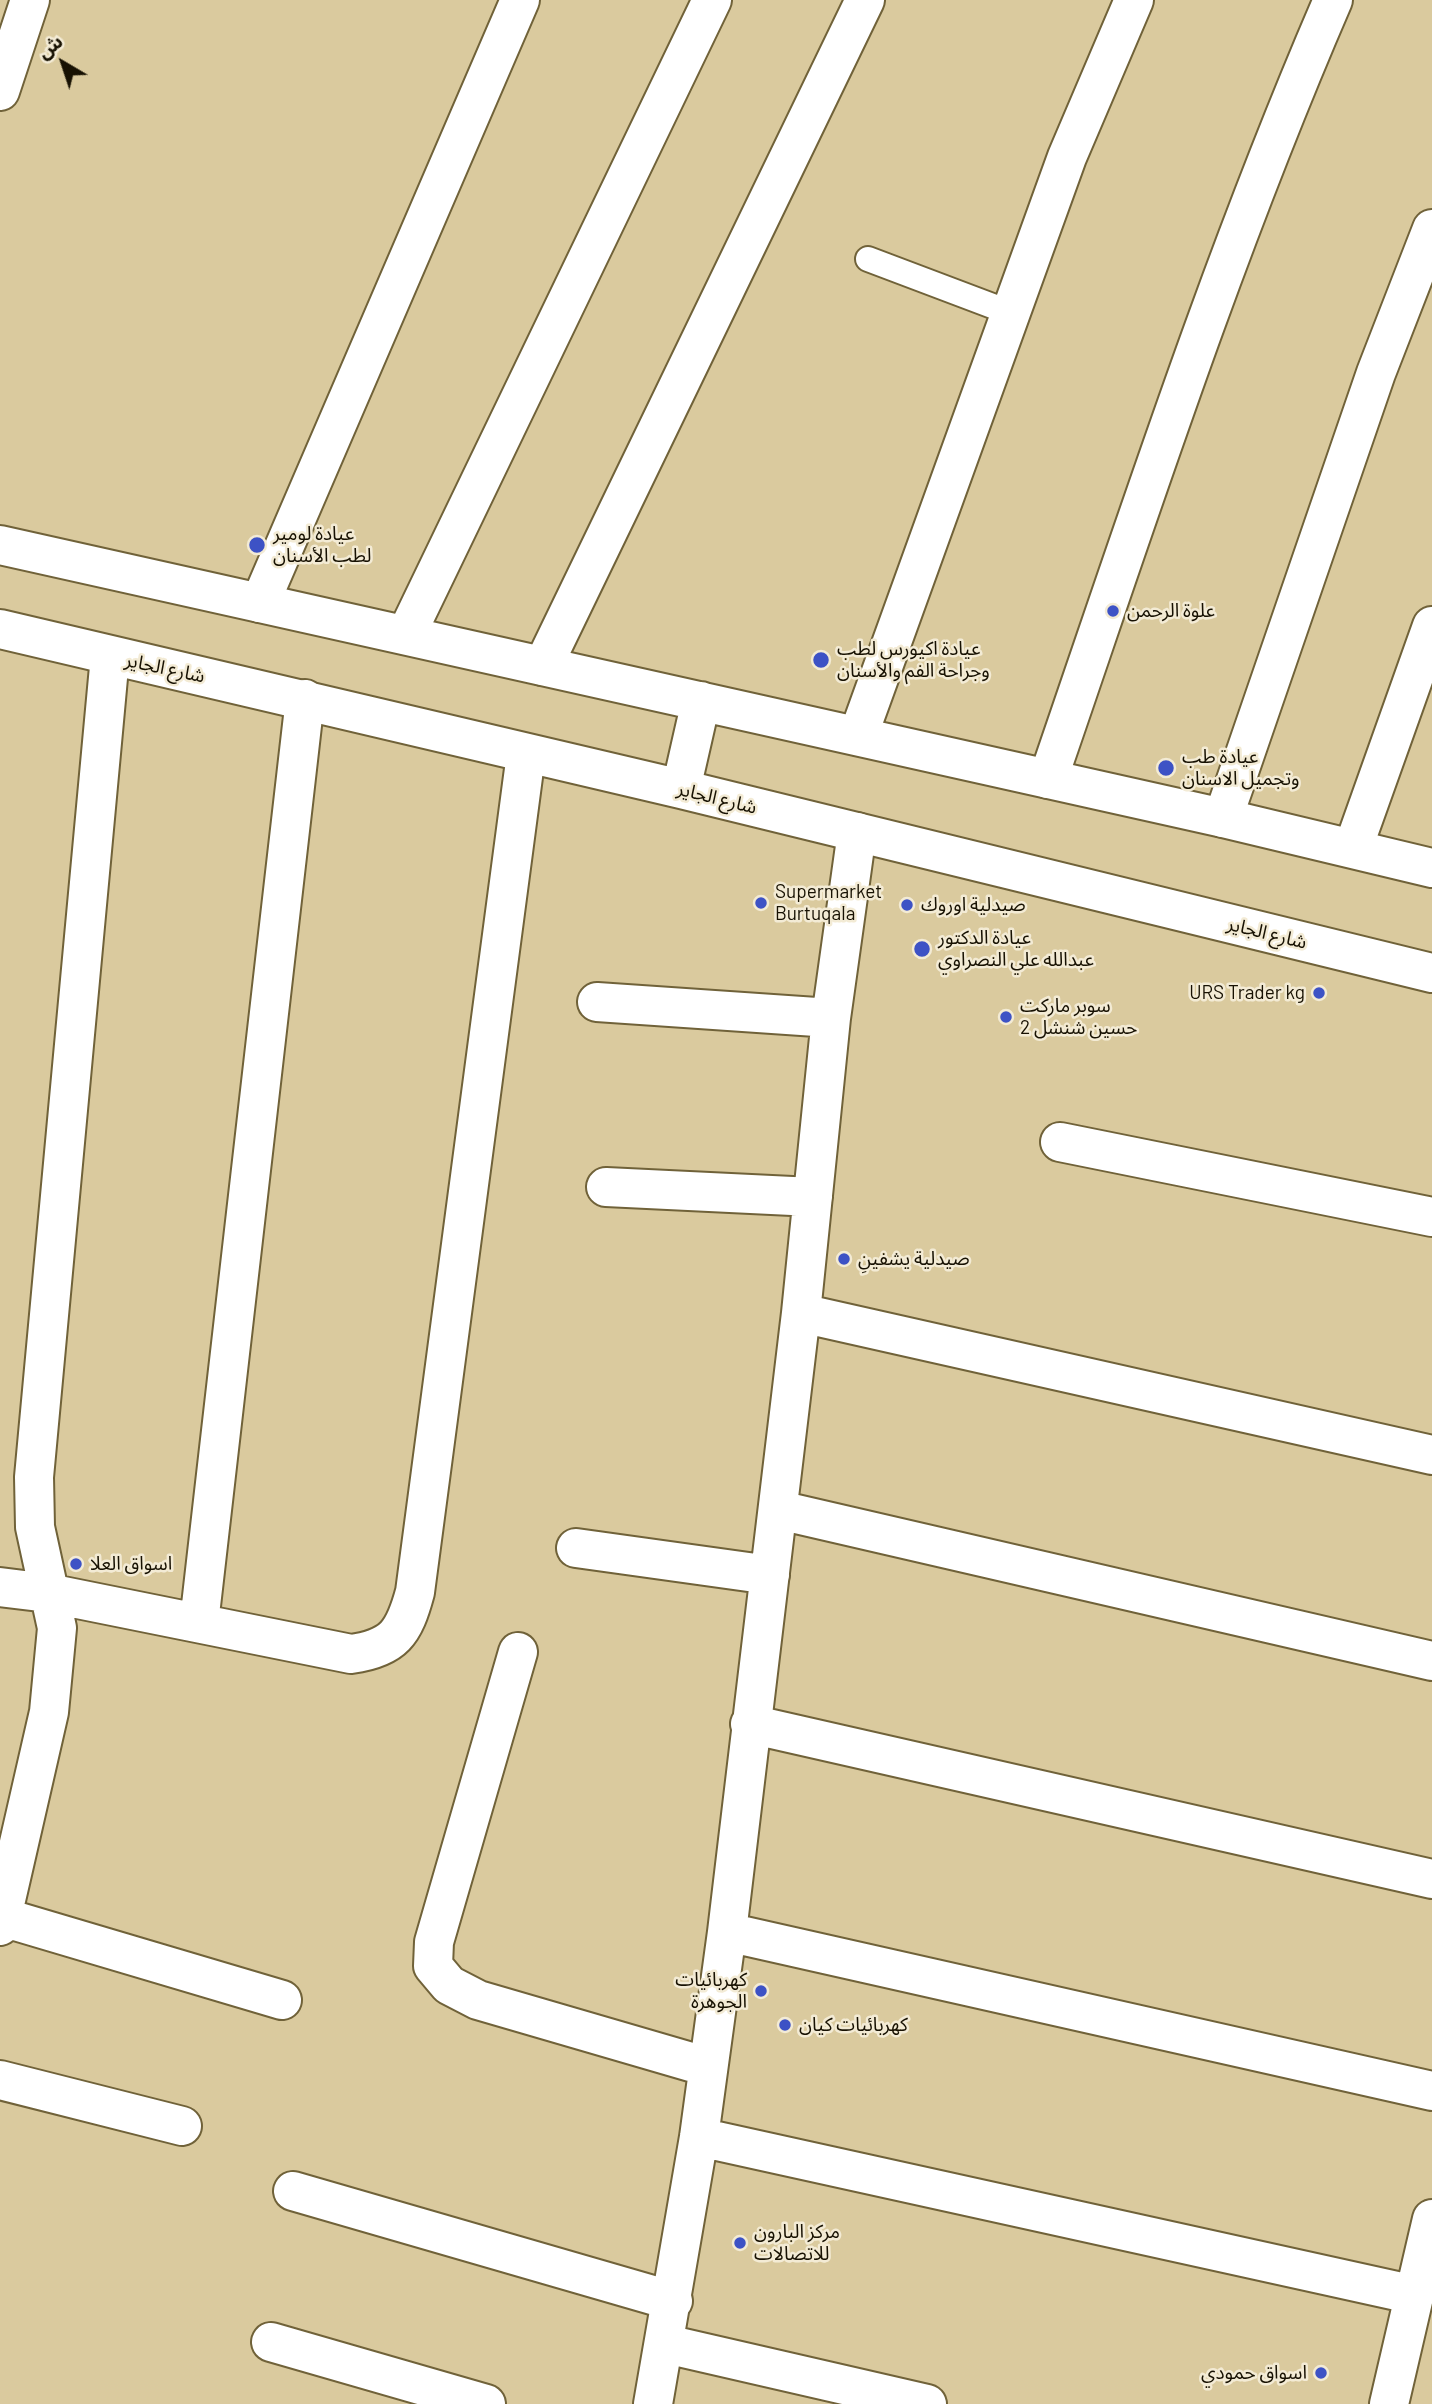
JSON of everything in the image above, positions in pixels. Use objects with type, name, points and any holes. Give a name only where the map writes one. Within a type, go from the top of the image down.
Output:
[{"type":"street","points":[[0,90],[30,0]]},
{"type":"street","points":[[260,603],[520,0]]},
{"type":"street","points":[[406,635],[712,0]]},
{"type":"street","points":[[543,666],[865,0]]},
{"type":"street","points":[[858,736],[1067,157],[1134,0]]},
{"type":"street","points":[[1048,779],[1206,321],[1285,111],[1332,0]]},
{"type":"street","points":[[1223,818],[1376,373],[1432,229]]},
{"type":"street","points":[[0,545],[1223,818],[1432,868]]},
{"type":"street","points":[[1353,848],[1432,626]]},
{"type":"street","name":"شارع الجاير","points":[[0,629],[681,789],[1432,973]]},
{"type":"street","points":[[110,656],[34,1478],[35,1527],[57,1628],[49,1712],[8,1847],[1,1921],[282,2000]]},
{"type":"street","points":[[199,1623],[305,699]]},
{"type":"street","points":[[681,789],[701,701]]},
{"type":"street","points":[[0,1587],[48,1593],[351,1654],[375,1650],[396,1638],[408,1616],[415,1592],[526,754]]},
{"type":"street","points":[[653,2404],[666,2344],[699,2137],[727,1932],[750,1724],[779,1510],[831,1018],[857,832]]},
{"type":"street","points":[[597,1002],[831,1018]]},
{"type":"street","points":[[1060,1142],[1432,1217]]},
{"type":"street","points":[[606,1187],[813,1197]]},
{"type":"street","points":[[801,1313],[1432,1455]]},
{"type":"street","points":[[779,1510],[1432,1661]]},
{"type":"street","points":[[576,1548],[770,1575]]},
{"type":"street","points":[[518,1652],[433,1942],[433,1966],[449,1985],[478,2000],[708,2067]]},
{"type":"street","points":[[750,1724],[1432,1879]]},
{"type":"street","points":[[727,1932],[1432,2091]]},
{"type":"street","points":[[0,2080],[182,2126]]},
{"type":"street","points":[[699,2137],[1415,2295]]},
{"type":"street","points":[[293,2191],[673,2301]]},
{"type":"street","points":[[1389,2404],[1432,2219]]},
{"type":"street","points":[[271,2342],[486,2404]]},
{"type":"street","points":[[666,2344],[927,2404]]},
{"type":"lane","points":[[868,260],[1011,313]]},
{"type":"place","name":"عيادة لومير لطب الأسنان","points":[[257,545]]},
{"type":"place","name":"علوة الرحمن","points":[[1113,611]]},
{"type":"place","name":"عيادة اكيورس لطب وجراحة الفم والأسنان","points":[[821,660]]},
{"type":"place","name":"عيادة طب وتجميل الاسنان","points":[[1166,768]]},
{"type":"place","name":"Supermarket Burtuqala","points":[[761,903]]},
{"type":"place","name":"صيدلية اوروك","points":[[907,905]]},
{"type":"place","name":"عيادة الدكتور عبدالله علي النصراوي","points":[[922,949]]},
{"type":"place","name":"URS Trader kg","points":[[1319,993]]},
{"type":"place","name":"سوبر ماركت حسين شنشل 2","points":[[1006,1017]]},
{"type":"place","name":"صيدلية يشفينِ","points":[[844,1259]]},
{"type":"place","name":"اسواق العلا","points":[[76,1564]]},
{"type":"place","name":"كهربائيات الجوهرة","points":[[761,1991]]},
{"type":"place","name":"كهربائيات كيان","points":[[785,2025]]},
{"type":"place","name":"مركز البارون للاتصالات","points":[[740,2243]]},
{"type":"place","name":"اسواق حمودي","points":[[1321,2373]]}]
